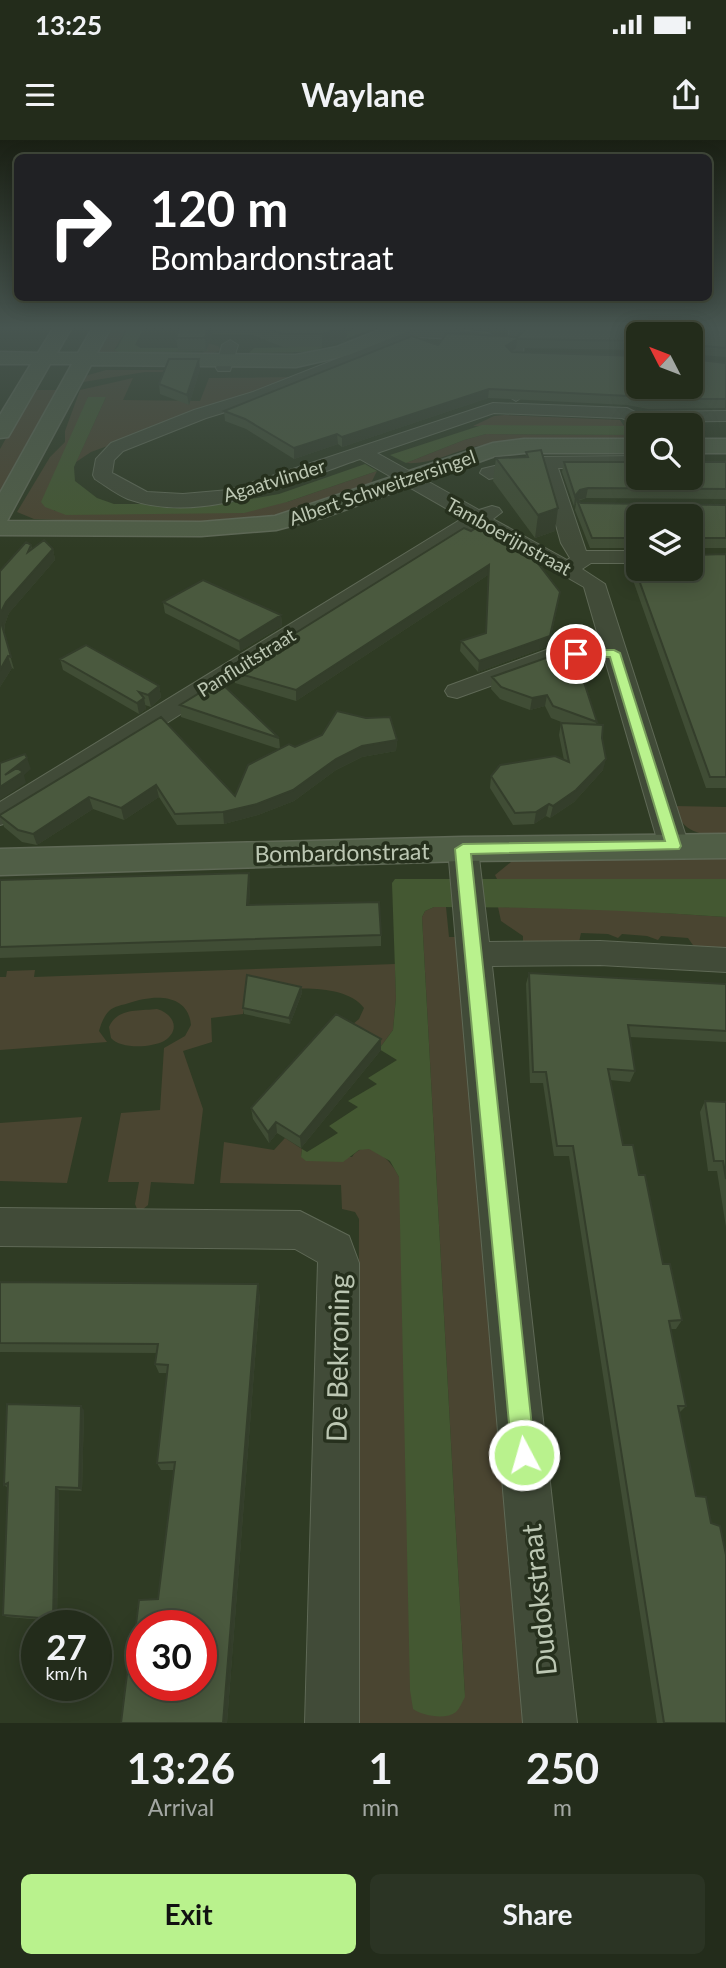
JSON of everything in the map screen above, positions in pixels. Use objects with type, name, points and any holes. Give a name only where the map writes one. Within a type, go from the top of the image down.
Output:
[{"type":"street","points":[[0,432],[19,401]]},
{"type":"street","points":[[0,515],[61,401]]},
{"type":"street","name":"Agaatvlinder","points":[[241,401],[117,447],[105,458],[102,475],[134,495],[156,499],[214,498],[232,496],[493,408],[627,413],[631,417],[726,416]]},
{"type":"street","points":[[516,401],[516,408]]},
{"type":"street","name":"Albert Schweitzersingel","points":[[0,528],[201,529],[276,523],[317,512],[477,454],[524,446],[626,446]]},
{"type":"street","points":[[703,446],[726,446]]},
{"type":"street","name":"Tamboerijnstraat","points":[[361,453],[573,563],[594,584],[674,846]]},
{"type":"street","points":[[547,462],[571,543],[573,563],[626,558]]},
{"type":"street","name":"Albert Schweitzersingel","points":[[489,473],[519,465],[547,462],[626,462]]},
{"type":"street","points":[[703,462],[726,462]]},
{"type":"street","name":"Panfluitstraat","points":[[0,815],[484,515]]},
{"type":"street","points":[[457,691],[557,654],[614,653]]},
{"type":"street","name":"Bombardonstraat","points":[[0,862],[463,849],[726,846]]},
{"type":"street","name":"Dudokstraat","points":[[463,849],[550,1723]]},
{"type":"street","points":[[473,939],[600,953],[726,960]]},
{"type":"street","name":"De Bekroning","points":[[0,1227],[300,1230],[335,1250],[339,1263],[332,1723]]},
{"type":"shaded area","points":[[27,401],[52,401],[17,460],[0,502],[0,449]]},
{"type":"shaded area","points":[[76,401],[87,401],[54,511],[287,502],[377,471],[371,483],[283,515],[207,525],[34,519],[17,512],[50,457],[65,442],[65,431]]},
{"type":"shaded area","points":[[86,401],[104,401],[74,467],[75,481],[97,498],[114,504],[222,504],[279,494],[365,464],[377,471],[287,502],[244,513],[66,515],[45,507],[41,502]]},
{"type":"shaded area","points":[[104,401],[231,401],[91,452],[76,462]]},
{"type":"shaded area","points":[[494,416],[620,420],[624,426],[473,426]]},
{"type":"shaded area","points":[[482,425],[626,426],[626,435],[486,434],[406,463],[390,455]]},
{"type":"shaded area","points":[[486,434],[626,435],[626,441],[504,443],[406,463]]},
{"type":"shaded area","points":[[674,806],[726,807],[726,837],[701,833],[687,827],[677,815]]},
{"type":"shaded area","points":[[726,855],[726,879],[497,879],[495,875],[511,862],[510,856]]},
{"type":"shaded area","points":[[395,879],[726,879],[726,917],[580,909],[434,907],[425,911],[422,917],[465,1697],[456,1712],[441,1716],[428,1715],[413,1709],[410,1690],[399,1177],[390,1161],[369,1149],[359,1150],[343,1162],[306,1161],[301,1157],[302,1149],[307,1152],[338,1133],[329,1126],[358,1107],[348,1101],[377,1084],[368,1078],[397,1060],[379,1049],[393,1030],[396,998],[392,883]]},
{"type":"shaded area","points":[[434,907],[446,907],[449,937],[456,937],[526,1723],[357,1723],[359,1219],[355,1212],[342,1209],[341,1185],[220,1183],[224,1142],[274,1150],[285,1138],[302,1149],[301,1157],[352,1157],[358,1151],[372,1149],[391,1164],[399,1177],[465,1697],[422,917],[425,911]]},
{"type":"shaded area","points":[[498,907],[590,908],[726,917],[726,950],[695,948],[688,938],[661,936],[658,940],[647,936],[622,934],[618,938],[608,934],[581,933],[579,942],[523,942],[523,936],[501,921]]},
{"type":"shaded area","points":[[395,964],[393,1030],[379,1049],[347,1029],[359,1019],[364,1008],[354,999],[326,990],[291,989],[246,994],[243,1014],[211,1018],[212,1042],[183,1051],[203,1109],[194,1184],[151,1182],[148,1205],[142,1210],[137,1209],[135,1204],[139,1182],[108,1182],[121,1113],[160,1110],[164,1048],[185,1036],[191,1025],[183,1007],[168,999],[138,1000],[113,1008],[106,1015],[99,1031],[107,1042],[0,1050],[0,977],[6,977],[7,971],[35,970],[34,977]]},
{"type":"shaded area","points":[[157,1009],[171,1018],[174,1027],[164,1041],[136,1046],[121,1044],[111,1038],[109,1027],[117,1016]]},
{"type":"shaded area","points":[[82,1117],[67,1183],[0,1181],[0,1123]]},
{"type":"building","points":[[249,401],[453,401],[342,437],[337,434],[294,448],[245,419],[224,411]]},
{"type":"building","points":[[541,450],[558,508],[538,515],[496,458],[528,457],[526,452]]},
{"type":"building","points":[[564,462],[626,462],[626,488],[588,488],[580,490],[575,496]]},
{"type":"building","points":[[703,462],[726,462],[726,489],[703,489]]},
{"type":"building","points":[[577,500],[581,503],[654,504],[626,504],[626,538],[592,538]]},
{"type":"building","points":[[703,505],[726,505],[726,538],[703,538]]},
{"type":"building","points":[[483,523],[523,544],[560,592],[550,636],[479,661],[461,641],[486,633],[489,565],[296,690],[233,672],[464,528],[471,531]]},
{"type":"building","points":[[44,540],[53,549],[6,602],[1,612],[1,622],[11,657],[8,656],[0,670],[0,571],[26,542],[31,545],[28,552]]},
{"type":"building","points":[[726,554],[726,777],[710,777],[639,581],[703,581],[703,555]]},
{"type":"building","points":[[203,580],[281,615],[239,641],[163,602]]},
{"type":"building","points":[[86,645],[159,686],[148,695],[139,692],[144,698],[137,703],[60,659]]},
{"type":"building","points":[[557,654],[584,664],[584,682],[597,722],[553,706],[547,695],[532,698],[501,687],[492,677]]},
{"type":"building","points":[[219,681],[279,738],[180,705]]},
{"type":"building","points":[[337,711],[366,718],[390,717],[397,740],[362,746],[336,759],[293,790],[257,804],[223,812],[175,814],[156,785],[121,808],[89,797],[33,834],[18,830],[0,816],[161,717],[235,796],[248,765],[289,744],[295,747],[322,735]]},
{"type":"building","points":[[561,723],[603,725],[602,738],[606,759],[576,790],[553,806],[549,804],[536,812],[515,813],[491,776],[500,765],[555,756],[569,762]]},
{"type":"building","points":[[25,754],[27,758],[5,775],[17,768],[23,772],[0,787],[0,763]]},
{"type":"building","points":[[249,873],[247,905],[379,902],[381,935],[0,947],[0,880]]},
{"type":"building","points":[[529,973],[726,984],[726,1031],[628,1025],[635,1071],[608,1069],[623,1145],[633,1145],[639,1175],[645,1175],[663,1264],[670,1264],[682,1320],[669,1321],[686,1406],[678,1406],[696,1496],[706,1497],[711,1523],[720,1526],[726,1555],[726,1723],[664,1723],[573,1146],[557,1146],[546,1072],[533,1072]]},
{"type":"building","points":[[247,975],[301,987],[289,1018],[243,1008]]},
{"type":"building","points":[[336,1014],[381,1039],[300,1137],[276,1122],[268,1132],[251,1108]]},
{"type":"building","points":[[705,1101],[726,1102],[726,1179],[723,1161],[714,1161]]},
{"type":"building","points":[[0,1282],[258,1284],[223,1723],[121,1723],[126,1682],[126,1701],[217,1701],[217,1610],[138,1610],[139,1600],[158,1599],[175,1462],[157,1463],[168,1365],[155,1364],[158,1344],[0,1343]]},
{"type":"building","points":[[7,1404],[81,1406],[79,1488],[56,1487],[53,1610],[21,1610],[21,1616],[3,1615],[8,1483],[4,1485]]},
{"type":"route","points":[[524,1455],[463,849],[674,846],[614,653],[576,654]]}]
